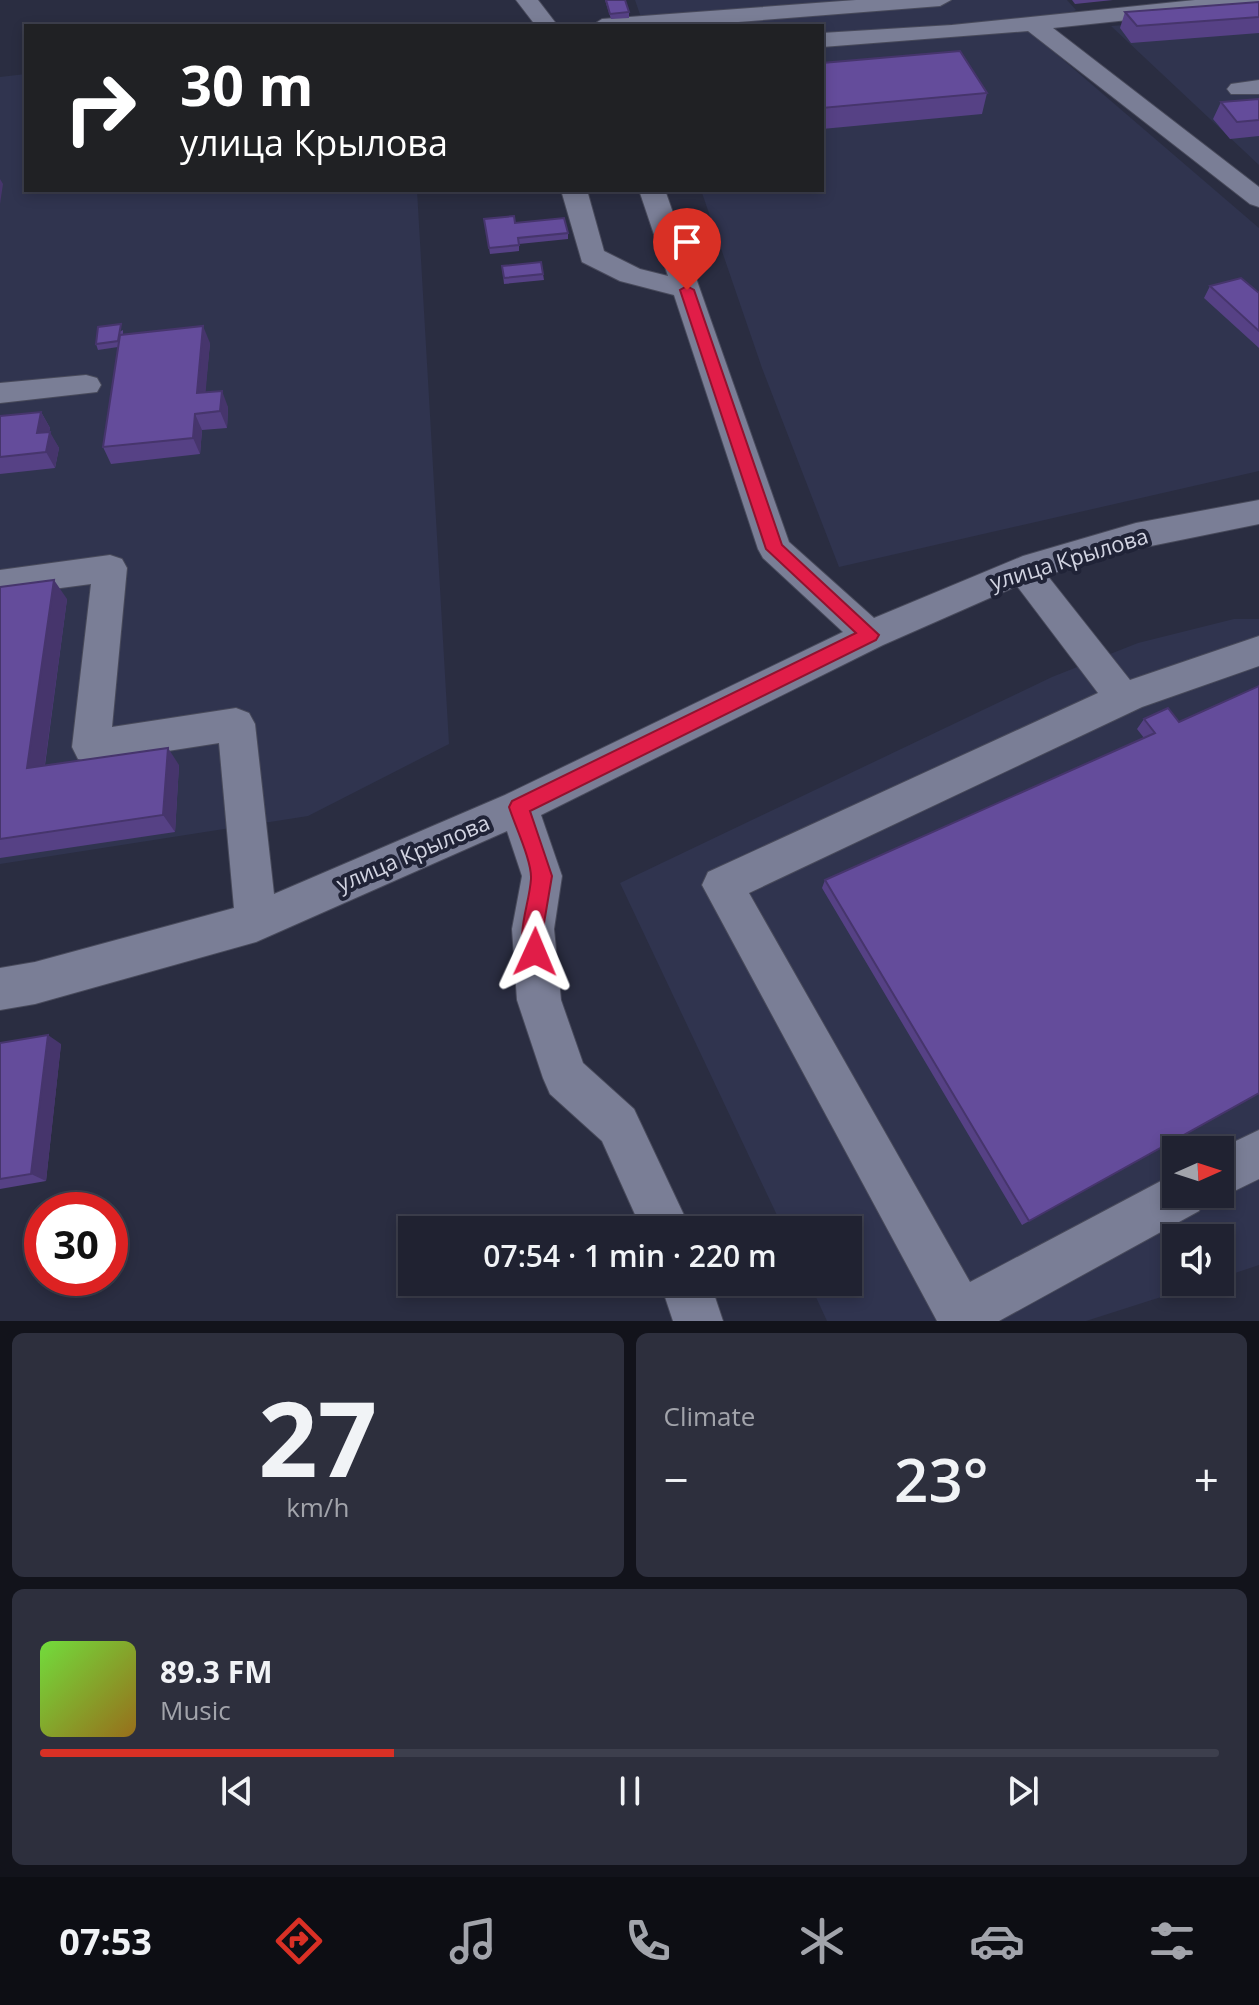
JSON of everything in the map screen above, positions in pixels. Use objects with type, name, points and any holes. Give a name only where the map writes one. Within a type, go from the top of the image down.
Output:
[{"type":"street","points":[[527,0],[545,24]]},
{"type":"street","points":[[614,24],[669,15],[940,0]]},
{"type":"street","points":[[824,40],[952,32],[1256,0]]},
{"type":"street","points":[[1031,22],[1259,199]]},
{"type":"street","points":[[575,192],[592,256],[630,275],[687,290]]},
{"type":"street","points":[[653,192],[775,549],[870,635]]},
{"type":"street","points":[[0,393],[86,385]]},
{"type":"street","name":"улица Крылова","points":[[0,989],[35,983],[256,922],[519,807],[870,635],[1023,569],[1136,536],[1259,512]]},
{"type":"street","points":[[0,583],[110,568],[91,747],[236,724],[256,922]]},
{"type":"street","points":[[1023,569],[1123,699]]},
{"type":"street","points":[[1162,1205],[961,1314],[722,885],[1123,699],[1259,651]]},
{"type":"street","points":[[519,807],[542,876],[533,929],[539,1000],[566,1078],[618,1125],[660,1216]]},
{"type":"street","points":[[1234,1166],[1259,1153]]},
{"type":"street","points":[[690,1296],[698,1321]]},
{"type":"shaded area","points":[[635,0],[1067,0],[1076,10],[1033,34],[1259,228],[1259,471],[839,567],[762,368],[702,192],[824,192],[824,24],[643,24]]},
{"type":"shaded area","points":[[1259,15],[1259,165],[1111,26]]},
{"type":"shaded area","points":[[24,74],[24,192],[417,192],[449,744],[308,816],[0,864],[0,77]]},
{"type":"shaded area","points":[[1234,619],[1259,619],[1259,1265],[1234,1273],[1234,1224],[1162,1224],[1164,1296],[1086,1321],[827,1321],[815,1296],[862,1296],[862,1216],[777,1216],[620,883],[1052,677],[1138,643]]},
{"type":"building","points":[[606,0],[625,0],[629,12],[610,14]]},
{"type":"building","points":[[1259,2],[1259,17],[1137,26],[1125,12]]},
{"type":"building","points":[[960,51],[987,93],[824,108],[824,63]]},
{"type":"building","points":[[1259,99],[1259,120],[1237,122],[1221,102]]},
{"type":"building","points":[[514,216],[515,223],[564,218],[568,233],[518,238],[519,245],[489,248],[484,219]]},
{"type":"building","points":[[541,262],[543,274],[504,278],[502,266]]},
{"type":"building","points":[[1241,278],[1259,293],[1259,331],[1210,286]]},
{"type":"building","points":[[121,324],[118,341],[96,344],[98,327]]},
{"type":"building","points":[[203,326],[197,393],[222,391],[220,411],[195,414],[193,438],[103,447],[120,335]]},
{"type":"building","points":[[41,412],[37,433],[50,432],[46,452],[0,457],[0,416]]},
{"type":"building","points":[[54,580],[27,768],[168,748],[163,815],[0,839],[0,587]]},
{"type":"building","points":[[1259,686],[1259,1093],[1182,1136],[1162,1136],[1162,1147],[1029,1221],[825,880],[1155,733],[1144,719],[1168,708],[1179,722]]},
{"type":"building","points":[[48,1035],[31,1174],[0,1179],[0,1043]]},
{"type":"route","points":[[535,952],[533,929],[542,876],[519,807],[870,635],[775,549],[687,290]]}]
